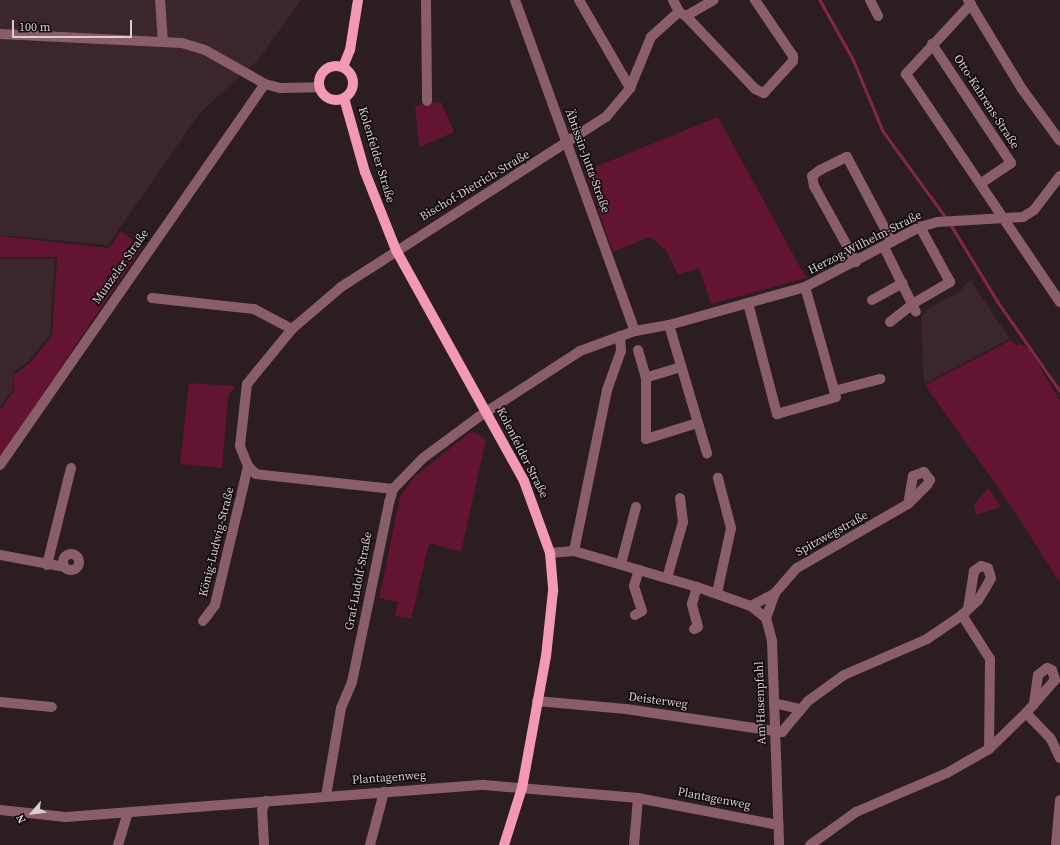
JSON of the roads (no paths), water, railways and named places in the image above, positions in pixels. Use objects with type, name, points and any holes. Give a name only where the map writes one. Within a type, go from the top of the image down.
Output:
[{"type":"main road","points":[[343,68],[350,50],[358,0]]},
{"type":"main road","points":[[332,66],[343,68],[350,74],[353,85],[344,98],[329,98],[319,87],[323,72],[332,66]]},
{"type":"main road","name":"Kolenfelder Straße","points":[[344,98],[365,172],[396,250],[524,481],[550,553],[552,606],[522,788],[504,845]]},
{"type":"street","points":[[160,0],[163,42]]},
{"type":"street","points":[[426,0],[427,100]]},
{"type":"street","name":"Äbtissin-Jutta-Straße","points":[[515,0],[635,331]]},
{"type":"street","points":[[579,0],[630,88]]},
{"type":"street","points":[[673,0],[683,14],[749,84],[764,93],[793,61],[793,56],[755,0]]},
{"type":"street","name":"Bischof-Dietrich-Straße","points":[[396,250],[568,144],[606,117],[630,88],[651,37],[683,14],[714,0]]},
{"type":"street","points":[[870,0],[878,16]]},
{"type":"street","points":[[1060,141],[1022,89],[970,2],[906,74],[973,179],[981,183],[1004,220],[1060,302]]},
{"type":"street","points":[[0,34],[163,42],[196,46],[265,84],[280,88],[319,87]]},
{"type":"street","name":"Otto-Kahrens-Straße","points":[[932,44],[1011,164],[981,183]]},
{"type":"street","name":"Munzeler Straße","points":[[0,465],[265,84]]},
{"type":"street","points":[[856,262],[814,186],[812,176],[820,170],[847,157],[888,245],[902,283],[915,307]]},
{"type":"street","name":"Herzog-Wilhelm-Straße","points":[[486,412],[580,351],[635,331],[669,325],[805,287],[856,262],[920,227],[942,222],[1004,220],[1029,215],[1057,188],[1060,176]]},
{"type":"street","points":[[890,322],[915,307],[950,282],[920,227]]},
{"type":"street","points":[[396,250],[341,288],[292,329],[248,384],[240,446],[248,466],[263,477],[392,489],[423,458],[486,412]]},
{"type":"street","points":[[872,300],[902,283]]},
{"type":"street","points":[[748,303],[778,414],[836,397],[805,287]]},
{"type":"street","points":[[152,298],[254,309],[292,329]]},
{"type":"street","points":[[669,325],[707,453]]},
{"type":"street","points":[[574,551],[607,390],[621,351],[620,336]]},
{"type":"street","points":[[638,350],[646,378],[646,439],[697,423]]},
{"type":"street","points":[[646,378],[681,367]]},
{"type":"street","points":[[834,391],[880,379]]},
{"type":"street","name":"König-Ludwig-Straße","points":[[203,621],[215,605],[248,466]]},
{"type":"street","points":[[47,565],[71,468]]},
{"type":"street","points":[[717,593],[731,528],[718,478]]},
{"type":"street","name":"Graf-Ludolf-Straße","points":[[326,796],[341,708],[352,682],[392,489]]},
{"type":"street","points":[[667,578],[683,522],[680,498]]},
{"type":"street","name":"Spitzwegstraße","points":[[751,606],[775,594],[807,560],[908,504]]},
{"type":"street","points":[[621,564],[636,507]]},
{"type":"street","points":[[550,553],[574,551],[621,564],[717,593],[751,606],[766,618]]},
{"type":"street","points":[[0,554],[47,565],[64,567]]},
{"type":"street","points":[[635,614],[642,611],[634,586],[639,570]]},
{"type":"street","points":[[694,629],[698,627],[692,604],[697,587]]},
{"type":"street","name":"Spitzwegstraße","points":[[766,618],[775,594]]},
{"type":"street","points":[[775,733],[782,732],[799,709],[844,675],[927,639],[965,612],[990,659],[989,749]]},
{"type":"street","name":"Am Hasenpfahl","points":[[766,618],[772,641],[779,845]]},
{"type":"street","name":"Deisterweg","points":[[537,701],[626,709],[775,733]]},
{"type":"street","points":[[0,702],[52,707]]},
{"type":"street","points":[[774,703],[799,709]]},
{"type":"street","points":[[810,845],[856,812],[947,774],[989,749],[1034,704]]},
{"type":"street","points":[[1026,713],[1051,738],[1060,758]]},
{"type":"street","name":"Plantagenweg","points":[[0,810],[66,817],[484,785],[638,798],[778,825]]},
{"type":"street","points":[[370,845],[384,792]]},
{"type":"street","points":[[634,845],[638,798]]},
{"type":"street","points":[[1056,845],[1060,800]]},
{"type":"street","points":[[264,845],[262,810],[266,801]]},
{"type":"street","points":[[118,845],[128,812]]},
{"type":"waterway","points":[[820,0],[853,59],[883,131],[947,219]]},
{"type":"waterway","points":[[951,225],[998,302],[1060,391]]}]
